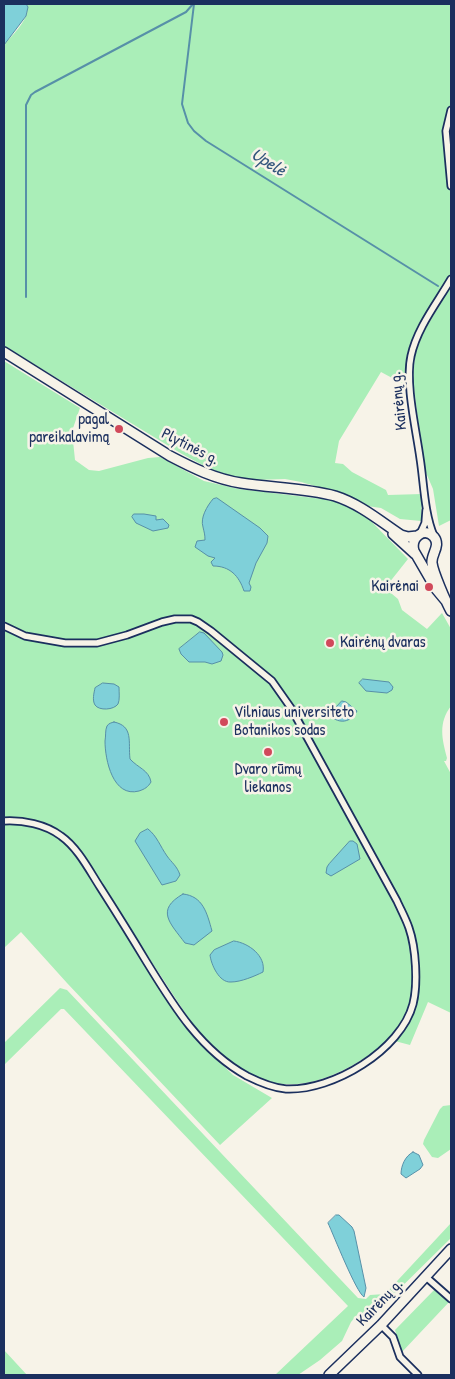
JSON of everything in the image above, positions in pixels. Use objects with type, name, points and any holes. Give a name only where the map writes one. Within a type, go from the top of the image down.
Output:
[{"type":"main road","name":"Plytinės g.","points":[[4,352],[193,469],[224,480],[334,496],[356,504],[401,535],[408,537],[419,535]]},
{"type":"main road","name":"Plytinės g.","points":[[381,522],[416,554]]},
{"type":"main road","points":[[446,601],[414,551],[412,542],[419,535],[428,534],[435,538],[437,546],[432,562],[433,568],[451,611]]},
{"type":"main road","points":[[416,554],[427,557],[434,553]]},
{"type":"main road","name":"Kairėnų g.","points":[[329,1375],[381,1324],[451,1249]]},
{"type":"street","points":[[451,110],[446,131],[451,186]]},
{"type":"street","name":"Kairėnų g.","points":[[435,538],[426,500],[410,388],[410,358],[418,334],[451,279]]},
{"type":"street","name":"Kairėnų g.","points":[[419,535],[425,523],[426,500]]},
{"type":"street","points":[[4,626],[25,636],[65,643],[97,643],[127,635],[162,622],[175,619],[191,619],[211,631],[272,681],[292,708],[397,901],[410,929],[414,954],[416,993],[408,1017],[393,1041],[381,1052],[348,1073],[316,1086],[286,1089],[274,1087],[248,1077],[219,1057],[200,1039],[180,1015],[122,920],[70,844],[58,834],[40,826],[27,822],[4,821]]},
{"type":"street","points":[[426,1277],[451,1299]]},
{"type":"street","points":[[381,1324],[392,1337],[400,1357],[418,1375]]},
{"type":"green space","points":[[26,4],[451,4],[451,274],[419,326],[409,348],[406,359],[407,386],[381,372],[339,441],[335,463],[343,464],[352,472],[386,490],[388,495],[422,494],[421,521],[400,519],[381,508],[367,506],[350,496],[301,482],[285,479],[254,480],[235,477],[210,469],[4,346],[4,45],[24,20],[27,9]]},
{"type":"green space","points":[[451,286],[451,520],[439,526],[433,489],[424,468],[413,380],[415,354],[423,333]]},
{"type":"green space","name":"Vilniaus universiteto Botanikos sodas","points":[[4,361],[80,408],[72,431],[75,460],[89,470],[99,471],[148,458],[160,457],[204,481],[239,489],[331,500],[364,514],[408,559],[385,588],[398,599],[402,610],[427,629],[442,613],[451,629],[451,706],[444,719],[442,731],[447,758],[444,761],[451,774],[451,1013],[428,1002],[410,1045],[391,1040],[362,1060],[335,1074],[310,1082],[285,1084],[262,1080],[238,1068],[215,1049],[191,1022],[85,860],[81,862],[176,1013],[194,1037],[233,1075],[272,1098],[220,1145],[21,932],[4,948]]},
{"type":"green space","points":[[60,988],[67,990],[358,1298],[366,1299],[370,1295],[385,1294],[451,1223],[451,1238],[373,1315],[367,1313],[358,1314],[351,1322],[342,1341],[320,1360],[298,1375],[275,1375],[348,1306],[64,1009],[61,1009],[4,1065],[4,1043]]},
{"type":"green space","points":[[451,1105],[451,1149],[438,1158],[432,1157],[423,1144],[424,1140],[440,1109],[443,1106]]},
{"type":"green space","points":[[435,1289],[450,1301],[402,1352],[395,1330]]},
{"type":"green space","points":[[4,1350],[27,1375],[4,1375]]},
{"type":"water","points":[[4,4],[26,4],[28,7],[26,16],[4,45]]},
{"type":"water","points":[[217,498],[260,528],[268,536],[267,543],[256,563],[249,583],[250,591],[244,591],[236,576],[229,570],[213,566],[211,562],[215,558],[208,556],[195,547],[197,541],[205,540],[202,524],[203,516],[213,499]]},
{"type":"water","points":[[134,514],[156,516],[156,520],[163,519],[169,525],[168,528],[153,531],[136,523],[132,517]]},
{"type":"water","points":[[200,632],[204,633],[222,652],[221,661],[212,664],[189,662],[181,654],[179,649]]},
{"type":"water","points":[[363,679],[389,682],[393,687],[387,693],[366,691],[359,683]]},
{"type":"water","points":[[103,683],[114,684],[119,687],[119,702],[113,708],[100,708],[94,703],[95,688]]},
{"type":"water","points":[[342,701],[357,711],[351,718],[345,721],[337,720],[330,716]]},
{"type":"water","points":[[114,722],[125,727],[127,731],[130,759],[146,772],[150,778],[150,784],[139,791],[130,792],[123,789],[112,776],[105,749],[105,741],[107,726]]},
{"type":"water","points":[[148,829],[177,869],[180,875],[176,881],[162,885],[135,841],[140,833]]},
{"type":"water","points":[[350,841],[357,844],[360,859],[331,876],[326,873],[329,864]]},
{"type":"water","points":[[183,894],[190,895],[200,902],[206,912],[212,931],[194,945],[185,943],[170,923],[168,917],[167,911],[169,906]]},
{"type":"water","points":[[234,941],[245,944],[255,951],[262,961],[263,972],[235,982],[227,981],[219,976],[210,955],[214,950]]},
{"type":"water","points":[[413,1152],[419,1155],[423,1165],[406,1178],[401,1174],[402,1168],[406,1159]]},
{"type":"water","points":[[336,1215],[339,1215],[354,1231],[366,1288],[364,1297],[351,1275],[328,1223]]},
{"type":"waterway","points":[[26,297],[26,105],[31,95],[186,12],[193,4]]},
{"type":"waterway","name":"Upelė","points":[[194,4],[182,104],[188,123],[194,131],[206,141],[438,286]]},
{"type":"place","name":"pagal pareikalavimą","points":[[119,429]]},
{"type":"place","name":"Kairėnai","points":[[429,587]]},
{"type":"place","name":"Kairėnų dvaras","points":[[330,643]]},
{"type":"place","name":"Vilniaus universiteto Botanikos sodas","points":[[224,722]]},
{"type":"place","name":"Dvaro rūmų liekanos","points":[[268,752]]}]
